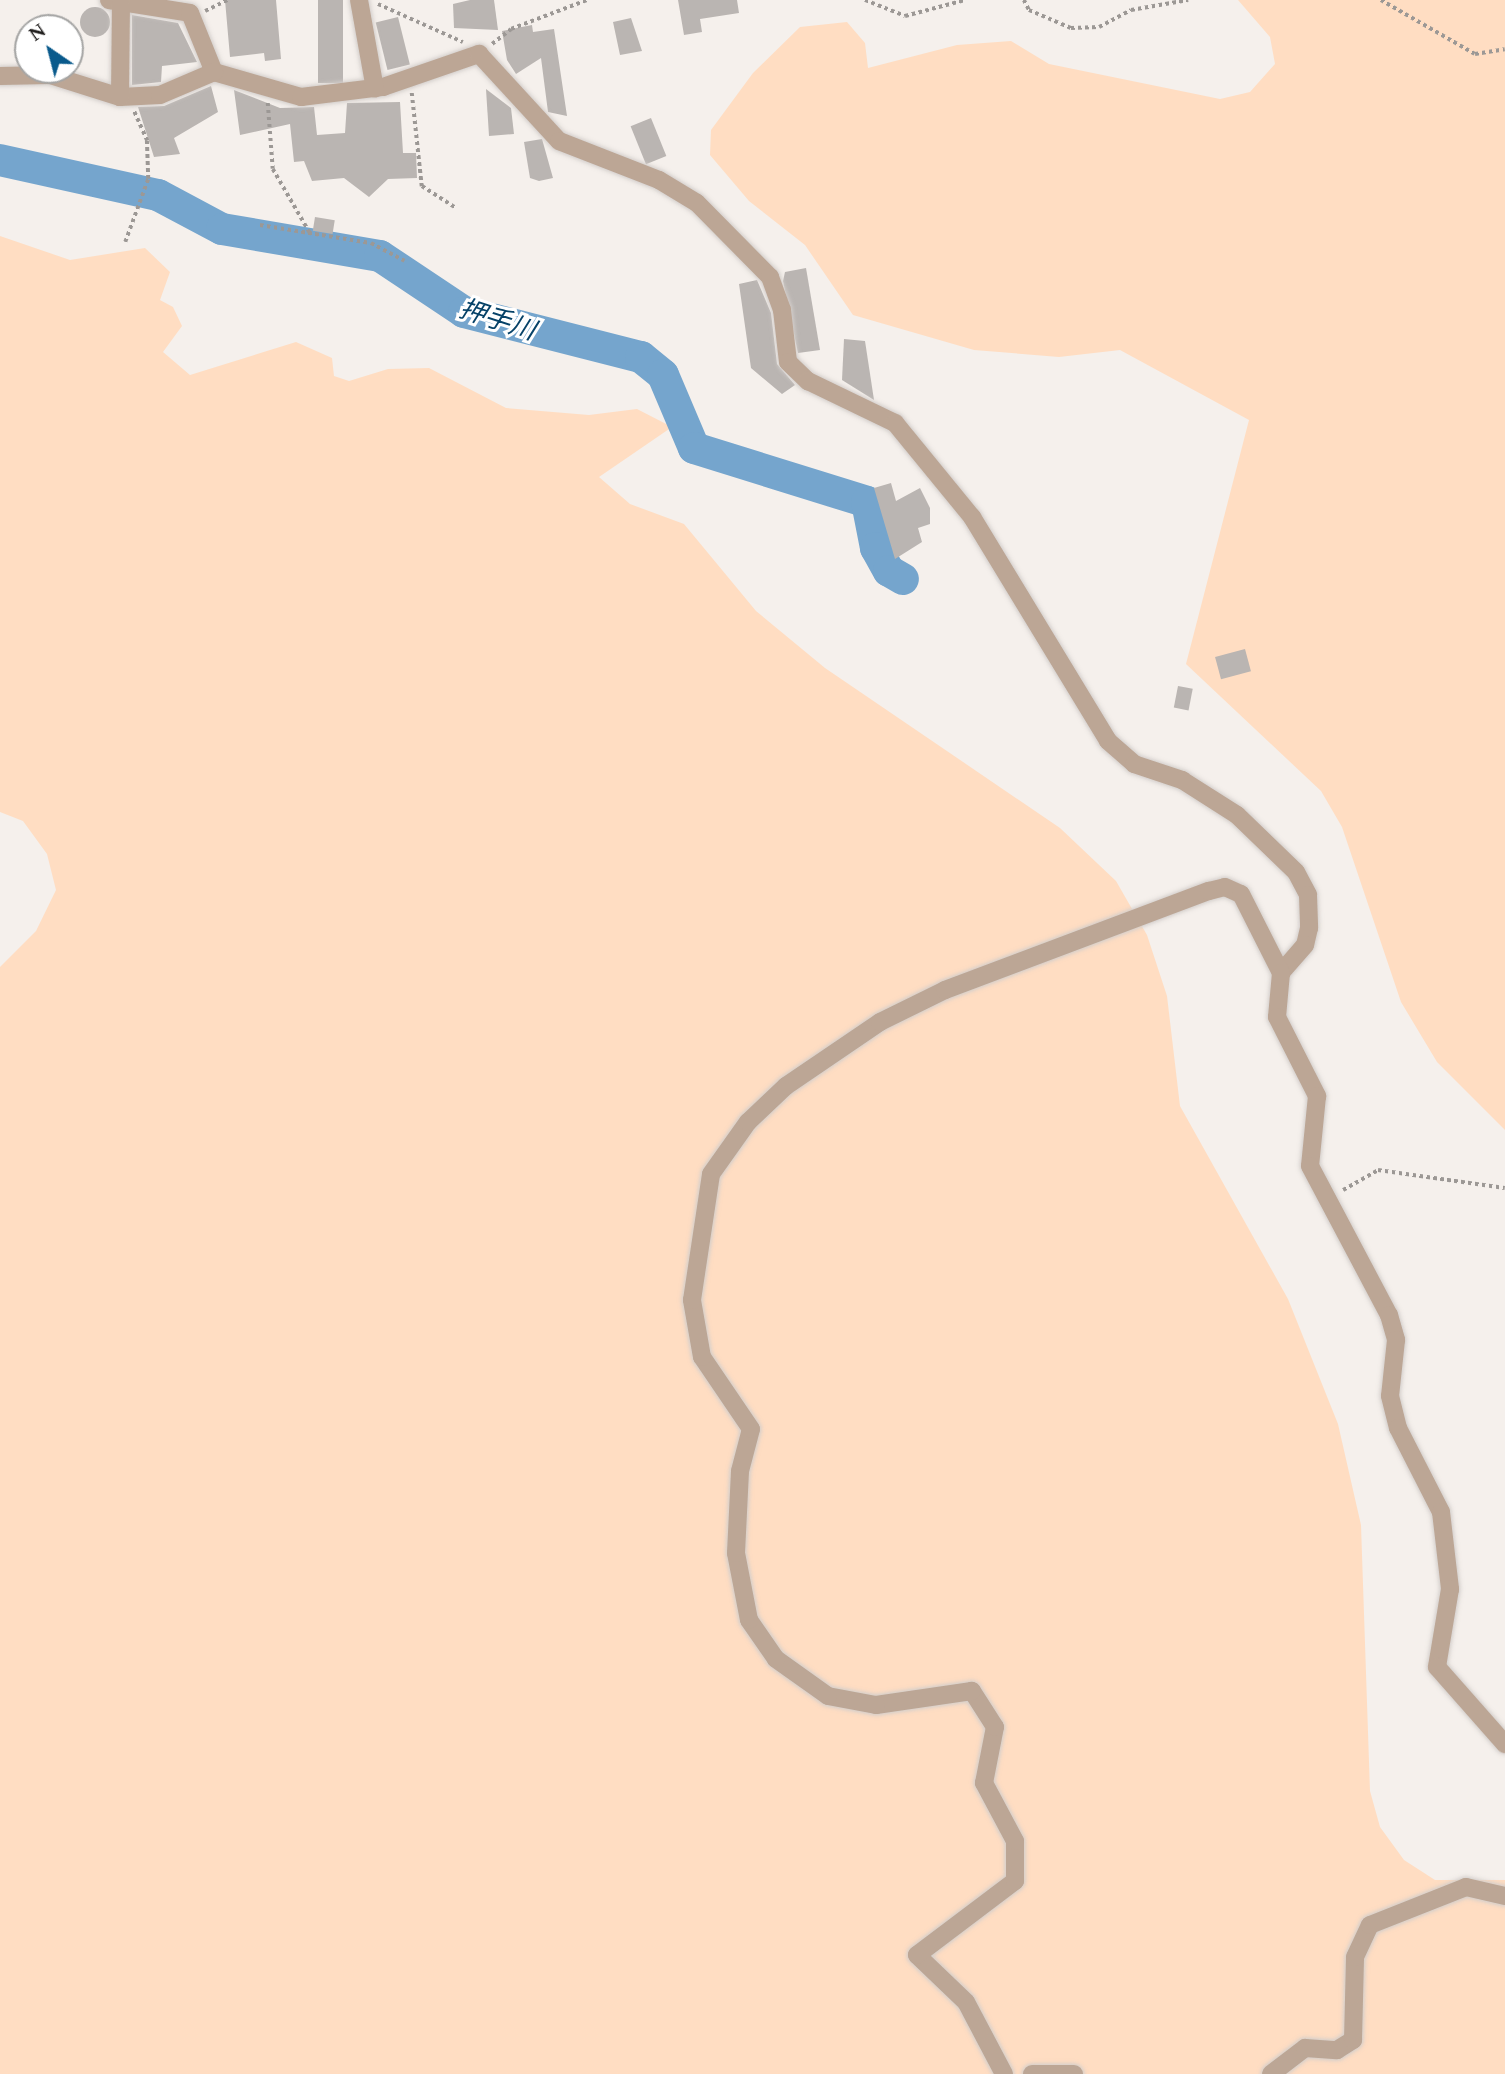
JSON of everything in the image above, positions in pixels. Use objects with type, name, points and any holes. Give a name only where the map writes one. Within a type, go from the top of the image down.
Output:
[{"type":"street","points":[[359,0],[375,89]]},
{"type":"street","points":[[124,97],[115,2],[193,15],[214,72]]},
{"type":"street","points":[[0,76],[33,72],[124,97],[160,95],[214,72],[301,97],[375,89],[480,54],[559,141],[682,190],[711,214],[770,277],[788,362],[808,381],[895,423],[937,472],[996,552],[1113,747],[1237,815],[1296,872],[1308,895],[1310,928],[1305,945],[1281,973]]},
{"type":"street","points":[[1004,2074],[966,2002],[917,1955],[1015,1881],[1015,1840],[984,1783],[995,1727],[972,1691],[876,1705],[828,1696],[776,1659],[748,1620],[736,1553],[740,1471],[751,1429],[702,1357],[692,1300],[711,1174],[748,1122],[786,1086],[880,1022],[945,990],[1209,891],[1225,887],[1241,894],[1281,973],[1277,1017],[1317,1096],[1310,1166],[1389,1315],[1396,1340],[1390,1396],[1398,1429],[1434,1494],[1450,1549],[1437,1667],[1505,1744]]},
{"type":"street","points":[[1271,2074],[1306,2048],[1337,2050],[1353,2040],[1355,1957],[1370,1925],[1466,1887],[1505,1896]]},
{"type":"street","points":[[1032,2074],[1074,2074]]},
{"type":"path","points":[[193,15],[228,0]]},
{"type":"path","points":[[369,0],[426,21],[480,54],[511,29],[587,0]]},
{"type":"path","points":[[865,0],[905,16],[965,0]]},
{"type":"path","points":[[1024,0],[1029,10],[1071,28],[1099,27],[1131,10],[1188,0]]},
{"type":"path","points":[[1381,0],[1475,54],[1505,50]]},
{"type":"path","points":[[408,80],[422,186],[456,208]]},
{"type":"path","points":[[266,86],[273,169],[310,233]]},
{"type":"path","points":[[124,97],[147,141],[148,179],[125,242]]},
{"type":"path","points":[[260,225],[379,245],[405,261]]},
{"type":"path","points":[[1327,1199],[1378,1170],[1505,1188]]},
{"type":"shaded area","points":[[1238,0],[1505,0],[1505,1130],[1437,1062],[1401,1002],[1342,827],[1321,791],[1186,664],[1249,420],[1120,350],[1059,357],[974,350],[853,315],[805,245],[749,201],[710,155],[711,130],[753,73],[800,27],[847,22],[865,43],[868,68],[957,45],[1011,41],[1049,64],[1220,99],[1250,92],[1275,64],[1270,37]]},
{"type":"shaded area","points":[[0,236],[70,260],[145,248],[170,272],[160,300],[173,307],[182,326],[163,352],[190,375],[296,342],[332,358],[334,376],[349,381],[388,369],[429,368],[506,408],[589,415],[637,409],[672,427],[599,477],[630,504],[684,524],[756,611],[825,668],[1060,828],[1116,881],[1147,935],[1167,996],[1180,1106],[1288,1299],[1338,1424],[1361,1525],[1370,1791],[1380,1827],[1404,1860],[1435,1880],[1505,1880],[1505,2074],[0,2074],[0,967],[36,931],[56,890],[47,854],[23,821],[0,812]]},
{"type":"building","points":[[225,0],[276,0],[281,59],[265,61],[264,53],[230,57]]},
{"type":"building","points":[[318,0],[343,0],[343,83],[318,83]]},
{"type":"building","points":[[470,0],[494,0],[498,30],[454,28],[453,4]]},
{"type":"building","points":[[678,0],[737,0],[739,13],[700,19],[702,32],[684,35]]},
{"type":"building","points":[[101,8],[109,16],[106,33],[95,37],[84,33],[84,11]]},
{"type":"building","points":[[132,15],[178,23],[197,62],[162,66],[161,82],[132,85]]},
{"type":"building","points":[[398,17],[410,65],[388,70],[376,23]]},
{"type":"building","points":[[631,18],[642,51],[620,55],[613,22]]},
{"type":"building","points":[[532,25],[533,32],[554,29],[567,116],[548,112],[541,58],[516,74],[507,60],[502,31]]},
{"type":"building","points":[[211,86],[218,112],[174,138],[180,154],[154,157],[138,107],[164,106]]},
{"type":"building","points":[[486,89],[511,108],[514,134],[489,136]]},
{"type":"building","points":[[234,90],[280,108],[314,107],[317,135],[345,133],[347,103],[400,102],[403,153],[416,153],[417,178],[388,179],[369,197],[344,178],[312,181],[304,161],[294,162],[290,124],[240,135]]},
{"type":"building","points":[[651,118],[666,156],[646,164],[631,126]]},
{"type":"building","points":[[542,139],[553,178],[539,181],[530,178],[524,142]]},
{"type":"building","points":[[315,217],[335,220],[333,234],[313,231]]},
{"type":"building","points":[[806,268],[820,350],[798,353],[783,281],[785,272]]},
{"type":"building","points":[[757,280],[771,313],[777,364],[795,385],[782,394],[751,368],[739,284]]},
{"type":"building","points":[[844,339],[865,341],[874,400],[842,380]]},
{"type":"building","points":[[891,483],[896,501],[920,488],[930,508],[930,524],[918,528],[922,542],[895,559],[874,488]]},
{"type":"building","points":[[1245,649],[1251,671],[1221,679],[1215,657]]},
{"type":"building","points":[[1178,686],[1193,689],[1189,710],[1174,708]]},
{"type":"waterway","name":"押手川","points":[[0,160],[158,195],[222,229],[380,256],[464,312],[641,357],[663,375],[694,448],[867,502],[876,548],[889,571],[903,579]]}]
